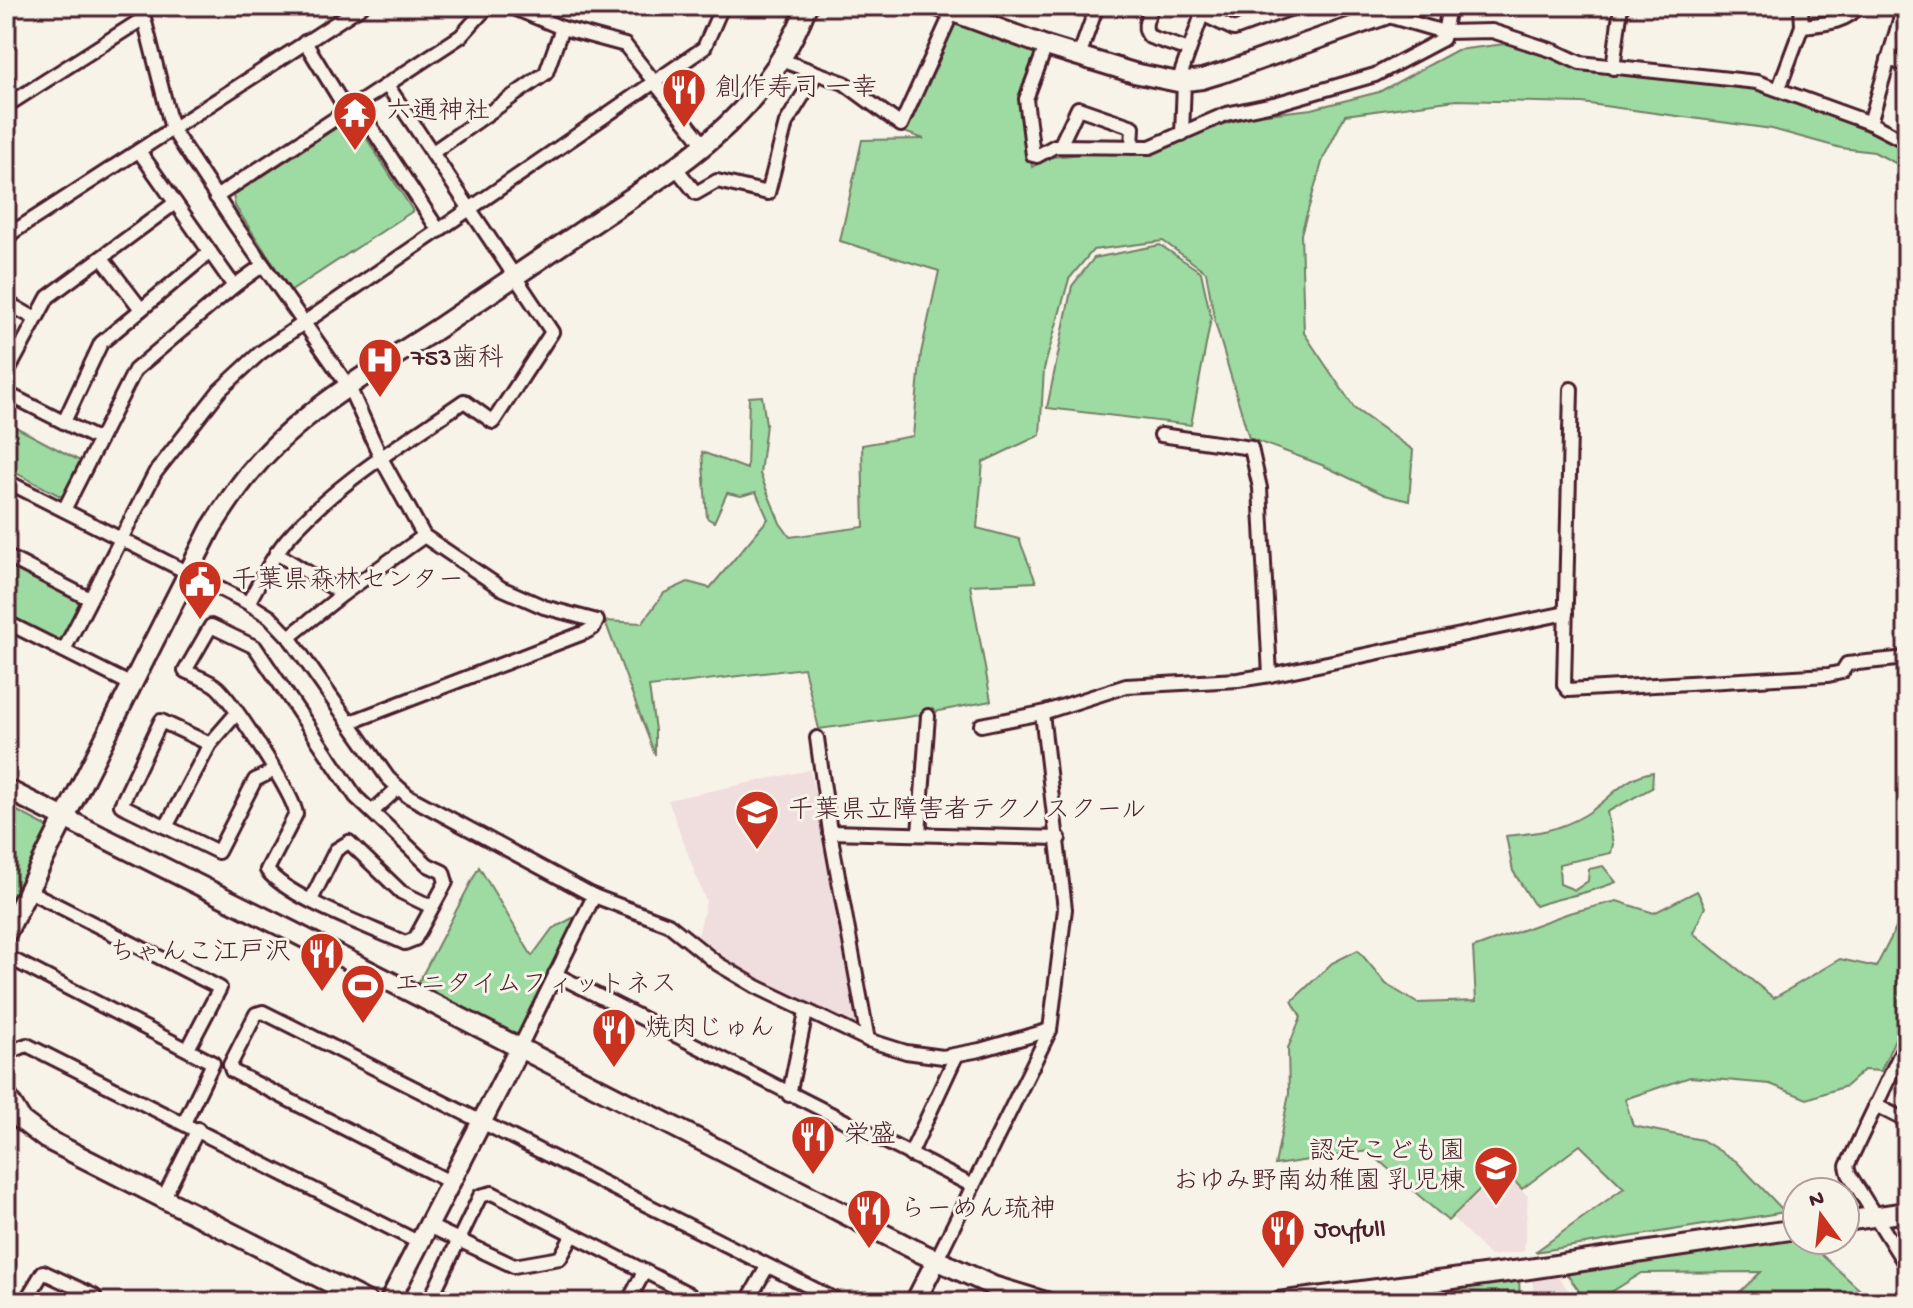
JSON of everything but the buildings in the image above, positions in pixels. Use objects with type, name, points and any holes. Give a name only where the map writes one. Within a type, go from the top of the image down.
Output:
[{"type":"street","points":[[136,6],[144,18],[172,129],[349,387],[381,458],[424,536],[501,588],[544,607],[597,621],[586,632],[351,722]]},
{"type":"street","points":[[6,240],[13,232],[362,6]]},
{"type":"street","points":[[216,197],[461,36],[488,6]]},
{"type":"street","points":[[509,6],[562,28],[625,45],[705,146]]},
{"type":"street","points":[[64,650],[155,473],[220,390],[260,353],[704,48],[721,9],[717,6]]},
{"type":"street","points":[[6,934],[211,528],[253,468],[297,424],[705,146],[752,101],[781,60],[807,6]]},
{"type":"street","points":[[1079,56],[1097,6]]},
{"type":"street","points":[[1152,6],[1145,25],[1146,33],[1189,50]]},
{"type":"street","points":[[1182,134],[1181,82],[1204,10],[1234,29],[1297,6]]},
{"type":"street","points":[[1046,46],[1026,99],[1033,155],[1060,146],[1150,147],[1226,114],[1278,103],[1375,75],[1443,39],[1449,6]]},
{"type":"street","points":[[1613,68],[1621,6]]},
{"type":"street","points":[[1779,88],[1802,26],[1801,6]]},
{"type":"street","points":[[1802,26],[1843,18],[1855,12],[1858,6]]},
{"type":"street","points":[[1870,123],[1904,6]]},
{"type":"street","points":[[781,60],[844,83],[901,125],[948,8],[1046,46],[1134,73],[1181,82],[1225,72],[1386,10],[1444,32],[1492,31],[1580,63],[1705,74],[1757,82],[1870,123],[1907,142]]},
{"type":"street","points":[[6,106],[144,18]]},
{"type":"street","points":[[433,152],[546,73],[562,28]]},
{"type":"street","points":[[305,42],[439,231]]},
{"type":"street","points":[[1888,59],[1907,65]]},
{"type":"street","points":[[676,168],[696,193],[717,181],[768,193],[786,123],[816,74]]},
{"type":"street","points":[[248,603],[276,553],[345,482],[464,401],[493,422],[552,332],[387,85]]},
{"type":"street","points":[[1060,146],[1078,108],[1133,127],[1132,147]]},
{"type":"street","points":[[139,151],[234,286]]},
{"type":"street","points":[[6,375],[48,297],[175,203]]},
{"type":"street","points":[[64,422],[101,343],[210,252]]},
{"type":"street","points":[[102,258],[141,309]]},
{"type":"street","points":[[64,510],[135,370],[263,265]]},
{"type":"street","points":[[6,302],[34,318]]},
{"type":"street","points":[[1571,389],[1564,685],[1568,690],[1828,675],[1842,672],[1847,664],[1907,658]]},
{"type":"street","points":[[6,393],[99,440]]},
{"type":"street","points":[[1161,435],[1251,448],[1260,488],[1270,675]]},
{"type":"street","points":[[6,481],[270,617],[289,637],[398,788],[594,896],[668,924],[718,964],[806,1012],[868,1040],[924,1056],[956,1056],[1050,1030]]},
{"type":"street","points":[[289,637],[424,536]]},
{"type":"street","points":[[276,553],[343,594]]},
{"type":"street","points":[[6,556],[90,599]]},
{"type":"street","points":[[981,725],[1042,713],[1126,686],[1238,680],[1270,675],[1566,613]]},
{"type":"street","points":[[6,622],[130,684]]},
{"type":"street","points":[[211,626],[255,647],[356,797],[428,865],[443,872],[446,882],[415,939],[405,943],[275,881],[267,870],[296,814],[295,805],[275,770],[217,686],[185,671],[211,626]]},
{"type":"street","points":[[915,1302],[1050,1030],[1065,909],[1042,713]]},
{"type":"street","points":[[166,827],[210,744],[236,714]]},
{"type":"street","points":[[919,834],[928,716]]},
{"type":"street","points":[[210,744],[161,721],[121,805],[218,852],[255,780],[275,770]]},
{"type":"street","points":[[817,738],[830,832],[868,1040]]},
{"type":"street","points":[[373,811],[398,788]]},
{"type":"street","points":[[6,789],[936,1261],[993,1286],[1046,1302]]},
{"type":"street","points":[[830,832],[1059,838]]},
{"type":"street","points":[[311,900],[336,850],[349,842],[401,892],[432,907]]},
{"type":"street","points":[[27,890],[220,988],[188,1049]]},
{"type":"street","points":[[389,1302],[594,896]]},
{"type":"street","points":[[6,956],[213,1063],[184,1123]]},
{"type":"street","points":[[555,974],[973,1186]]},
{"type":"street","points":[[450,1182],[232,1071],[230,1065],[256,1014],[263,1012],[833,1300]]},
{"type":"street","points":[[789,1095],[806,1012]]},
{"type":"street","points":[[1907,1040],[1847,1166],[1907,1267]]},
{"type":"street","points":[[6,1053],[27,1045],[420,1243]]},
{"type":"street","points":[[910,1155],[956,1056]]},
{"type":"street","points":[[6,1095],[21,1120],[46,1139],[368,1302]]},
{"type":"street","points":[[1875,1105],[1907,1121]]},
{"type":"street","points":[[164,1197],[198,1129]]},
{"type":"street","points":[[454,1302],[432,1297],[480,1196],[492,1193],[689,1294],[686,1302]]},
{"type":"street","points":[[1861,1218],[1907,1212]]},
{"type":"street","points":[[429,1226],[514,1266],[560,1258],[573,1235]]},
{"type":"street","points":[[1278,1302],[1781,1231]]},
{"type":"street","points":[[6,1262],[6,1268]]},
{"type":"street","points":[[747,1302],[767,1267]]},
{"type":"street","points":[[25,1302],[43,1272],[94,1296],[91,1302]]},
{"type":"street","points":[[628,1302],[644,1272]]},
{"type":"shaded area","name":"千葉県立障害者テクノスクール","points":[[810,770],[862,1029],[860,1032],[759,982],[698,936],[706,902],[668,800]]},
{"type":"shaded area","name":"認定こども園 おゆみ野南幼稚園 乳児棟","points":[[1501,1171],[1528,1196],[1524,1251],[1490,1256],[1453,1218]]},
{"type":"shaded area","points":[[1558,1277],[1578,1302],[1533,1302],[1533,1280]]},
{"type":"green space","points":[[953,21],[1039,52],[1020,102],[1032,167],[1052,157],[1093,153],[1144,154],[1251,116],[1312,109],[1379,92],[1457,50],[1521,42],[1573,65],[1672,75],[1803,97],[1907,141],[1907,169],[1874,152],[1841,148],[1772,129],[1582,103],[1456,100],[1345,115],[1323,159],[1301,234],[1304,333],[1355,409],[1413,450],[1409,501],[1385,495],[1322,465],[1249,438],[1215,322],[1206,272],[1163,241],[1093,250],[1069,279],[1044,369],[1040,435],[983,462],[977,528],[1019,539],[1036,582],[970,585],[991,701],[908,717],[819,729],[804,668],[649,687],[655,755],[605,621],[642,623],[664,593],[688,582],[710,588],[768,519],[756,492],[741,496],[727,493],[714,522],[707,518],[702,452],[747,469],[749,397],[762,396],[766,424],[760,474],[780,523],[790,537],[864,527],[862,445],[913,436],[921,353],[939,271],[840,241],[862,140],[924,139],[904,132]]},
{"type":"green space","points":[[353,117],[413,211],[291,291],[235,206],[233,195]]},
{"type":"green space","points":[[1160,245],[1201,272],[1211,318],[1191,425],[1047,408],[1072,286],[1094,258]]},
{"type":"green space","points":[[6,422],[80,461],[62,497],[6,468]]},
{"type":"green space","points":[[6,562],[82,601],[59,641],[6,615]]},
{"type":"green space","points":[[1653,772],[1652,788],[1607,812],[1613,844],[1611,853],[1559,864],[1560,884],[1575,890],[1588,881],[1589,869],[1603,866],[1616,882],[1535,906],[1513,871],[1506,836],[1565,825],[1594,809],[1634,778]]},
{"type":"green space","points":[[6,805],[50,828],[6,918]]},
{"type":"green space","points":[[479,867],[532,956],[552,929],[580,914],[517,1037],[416,987]]},
{"type":"green space","points":[[1697,891],[1705,907],[1693,933],[1774,998],[1840,959],[1876,967],[1907,907],[1907,1011],[1881,1071],[1864,1070],[1846,1086],[1807,1099],[1770,1084],[1690,1077],[1625,1099],[1633,1126],[1702,1140],[1736,1161],[1781,1208],[1781,1213],[1535,1252],[1624,1188],[1580,1145],[1522,1189],[1501,1168],[1448,1221],[1368,1151],[1275,1165],[1289,1094],[1288,1048],[1301,1017],[1292,1001],[1332,963],[1358,950],[1386,984],[1417,1003],[1476,1001],[1473,948],[1569,913],[1617,901],[1654,913]]},
{"type":"green space","points":[[1781,1237],[1781,1256],[1823,1256],[1873,1302],[1729,1302],[1761,1272],[1642,1273],[1595,1302],[1587,1302],[1564,1270]]},
{"type":"green space","points":[[1519,1277],[1520,1302],[1363,1302]]},
{"type":"place","name":"創作寿司 一幸","points":[[684,129]]},
{"type":"place","name":"六通神社","points":[[355,152]]},
{"type":"place","name":"753歯科","points":[[380,399]]},
{"type":"place","name":"千葉県森林センター","points":[[200,621]]},
{"type":"place","name":"千葉県立障害者テクノスクール","points":[[757,851]]},
{"type":"place","name":"ちゃんこ江戸沢","points":[[322,993]]},
{"type":"place","name":"エニタイムフィットネス","points":[[363,1025]]},
{"type":"place","name":"焼肉じゅん","points":[[614,1069]]},
{"type":"place","name":"栄盛","points":[[813,1176]]},
{"type":"place","name":"認定こども園 おゆみ野南幼稚園 乳児棟","points":[[1496,1207]]},
{"type":"place","name":"らーめん琉神","points":[[869,1250]]},
{"type":"place","name":"Joyfull","points":[[1283,1270]]}]
